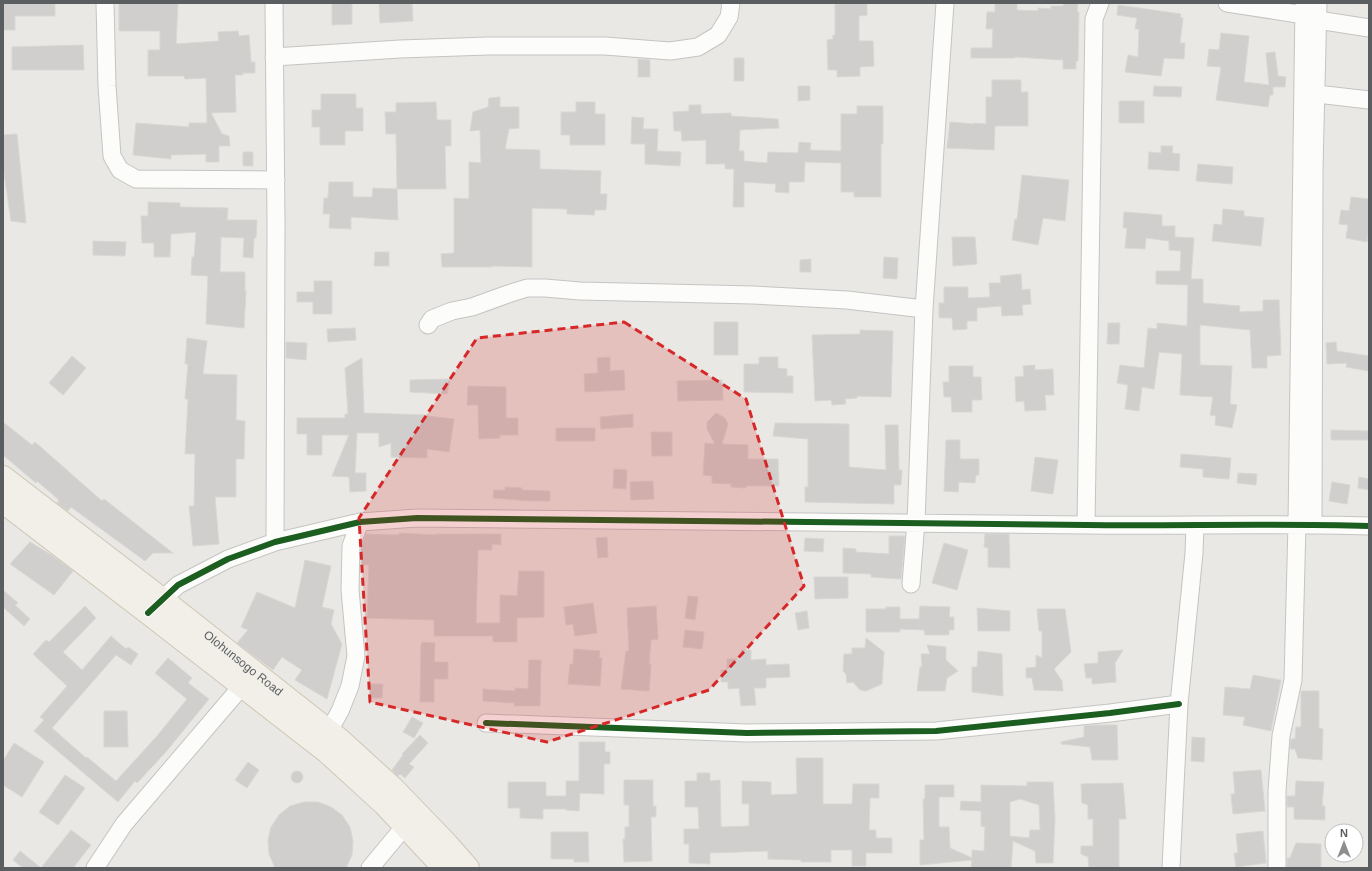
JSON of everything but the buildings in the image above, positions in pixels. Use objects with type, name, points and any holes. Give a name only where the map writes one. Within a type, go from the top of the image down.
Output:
[{"type":"main road","name":"Olohunsogo Road","points":[[3,478],[155,606],[242,686],[326,752],[384,804],[444,868]]},
{"type":"main road","name":"Olohunsogo Road","points":[[3,502],[155,606],[329,731],[394,789],[468,868]]},
{"type":"street","points":[[105,3],[107,86],[112,156],[120,170],[136,178],[276,180]]},
{"type":"street","points":[[274,3],[276,180],[275,542]]},
{"type":"street","points":[[274,57],[400,49],[488,46],[605,46],[670,51],[698,47],[718,35],[729,17],[731,3]]},
{"type":"street","points":[[911,584],[916,522],[924,309],[945,3]]},
{"type":"street","points":[[1088,3],[1094,19]]},
{"type":"street","points":[[1086,525],[1094,19],[1100,3]]},
{"type":"street","points":[[1227,3],[1309,13],[1369,28]]},
{"type":"street","points":[[1305,524],[1309,13],[1318,3]]},
{"type":"street","points":[[1277,868],[1277,791],[1281,736],[1293,680],[1305,524],[1317,94],[1309,13]]},
{"type":"street","points":[[1317,94],[1369,100]]},
{"type":"street","points":[[428,325],[432,320],[452,311],[472,307],[527,288],[832,299],[924,309]]},
{"type":"street","points":[[155,606],[178,585],[228,559],[275,542],[360,522],[417,518],[916,522],[1086,525],[1305,524],[1369,526]]},
{"type":"street","points":[[329,731],[350,686],[356,656],[350,590],[351,546],[360,522]]},
{"type":"street","points":[[1171,868],[1179,704],[1194,553],[1195,525]]},
{"type":"street","points":[[95,868],[124,824],[242,686]]},
{"type":"street","points":[[486,723],[747,733],[936,731],[1110,713],[1179,704]]},
{"type":"street","points":[[370,868],[405,826]]},
{"type":"highlighted area","points":[[624,322],[746,399],[804,586],[709,690],[547,742],[370,702],[359,518],[477,338]]},
{"type":"cycle path","points":[[148,613],[178,585],[228,559],[275,542],[360,522],[417,518],[1087,525],[1369,526]]},
{"type":"cycle path","points":[[486,723],[747,733],[936,731],[1110,713],[1179,704]]}]
